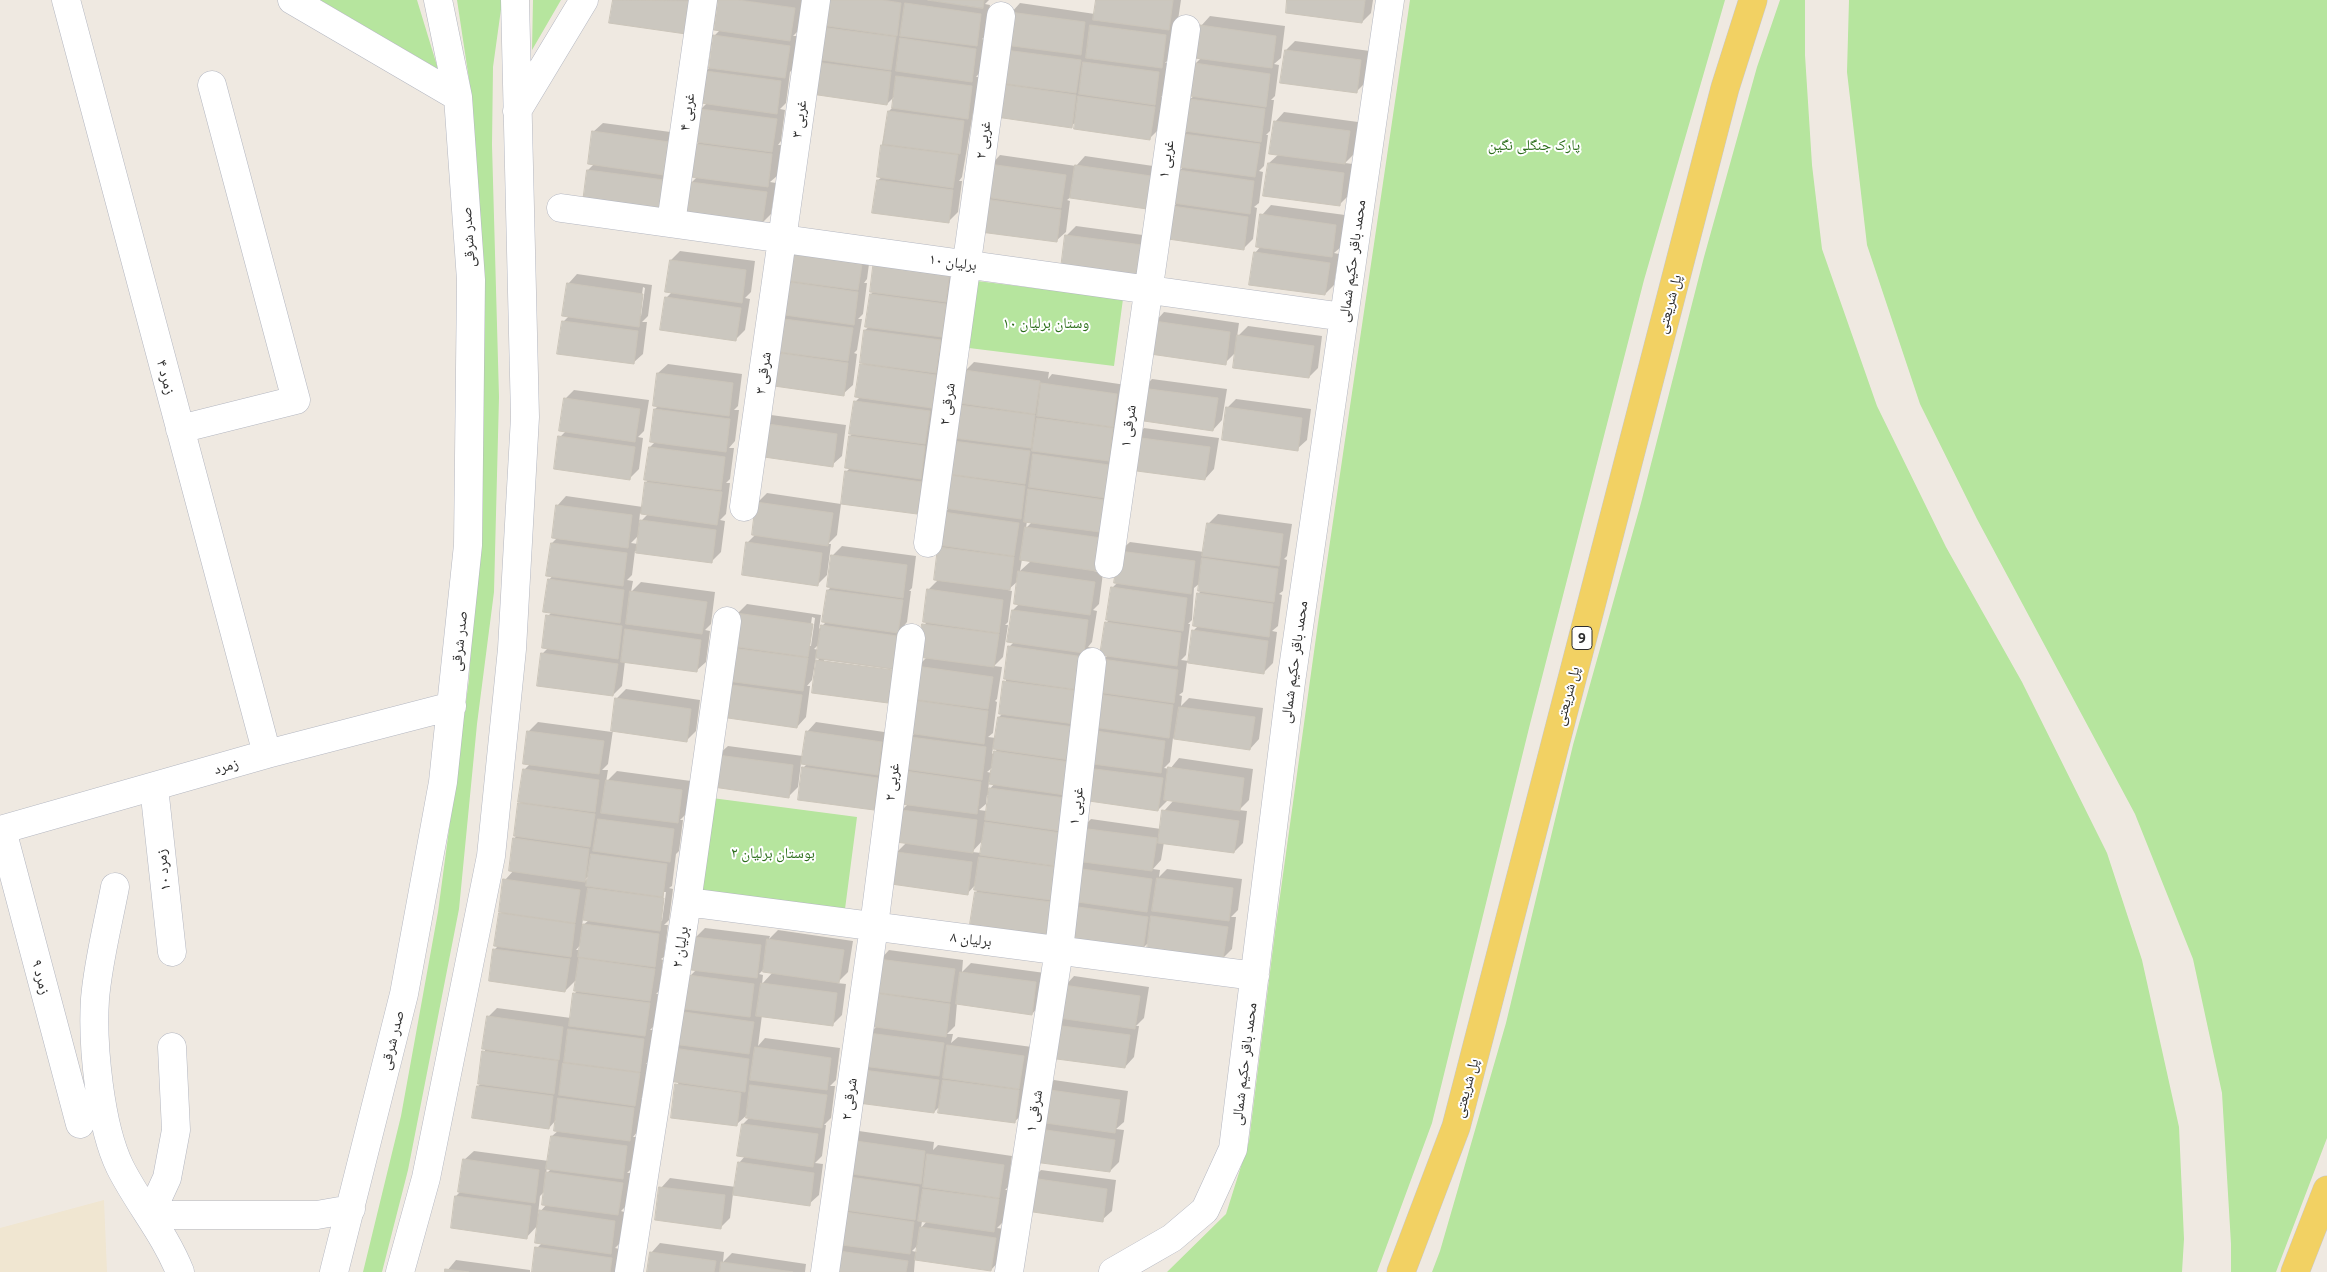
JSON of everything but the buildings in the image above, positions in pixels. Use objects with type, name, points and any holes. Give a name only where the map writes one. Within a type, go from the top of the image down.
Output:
[{"type":"main road","name":"پل شریعتی","points":[[1401,1272],[1456,1127],[1725,88],[1753,0]]},
{"type":"main road","points":[[2295,1272],[2327,1190]]},
{"type":"street","name":"زمرد ۴","points":[[66,0],[267,754]]},
{"type":"street","points":[[292,0],[458,97]]},
{"type":"street","name":"صدر شرقی","points":[[334,1272],[352,1209],[404,994],[444,782],[468,545],[471,280],[458,97],[438,0]]},
{"type":"street","points":[[400,1272],[426,1178],[491,856],[512,649],[524,417],[515,0]]},
{"type":"street","points":[[517,111],[584,0]]},
{"type":"street","name":"۴ غربی","points":[[670,223],[703,0]]},
{"type":"street","name":"۳ غربی","points":[[781,238],[816,0]]},
{"type":"street","name":"محمد باقر حکیم شمالی","points":[[1113,1272],[1172,1238],[1204,1210],[1233,1149],[1291,682],[1390,0]]},
{"type":"street","name":"۲ غربی","points":[[966,264],[1001,16]]},
{"type":"street","name":"۱ غربی","points":[[1147,288],[1186,29]]},
{"type":"street","points":[[180,429],[296,400],[212,84]]},
{"type":"street","name":"برلیان ۱۰","points":[[561,208],[1147,288],[1344,317]]},
{"type":"street","name":"۳ شرقی","points":[[744,506],[781,238]]},
{"type":"street","name":"۲ شرقی","points":[[928,543],[966,264]]},
{"type":"street","name":"۱ شرقی","points":[[1109,564],[1147,288]]},
{"type":"street","name":"برلیان ۲","points":[[629,1272],[687,902],[727,621]]},
{"type":"street","name":"۲ غربی","points":[[874,926],[911,638]]},
{"type":"street","name":"۱ غربی","points":[[1059,950],[1092,662]]},
{"type":"street","name":"زمرد","points":[[1,830],[267,754],[452,706]]},
{"type":"street","name":"زمرد ۱۰","points":[[154,787],[172,952]]},
{"type":"street","name":"زمرد ۹","points":[[1,830],[80,1124]]},
{"type":"street","points":[[114,887],[95,999],[96,1054],[102,1111],[120,1166],[174,1256],[180,1272]]},
{"type":"street","name":"برلیان ۸","points":[[687,902],[1255,976]]},
{"type":"street","name":"۲ شرقی","points":[[824,1272],[874,926]]},
{"type":"street","name":"۱ شرقی","points":[[1008,1272],[1059,950]]},
{"type":"street","points":[[150,1214],[167,1178],[176,1130],[172,1047]]},
{"type":"street","points":[[150,1214],[317,1215],[352,1209]]},
{"type":"shaded area","points":[[104,1200],[107,1272],[0,1272],[0,1228]]},
{"type":"green space","points":[[320,0],[417,0],[438,69]]},
{"type":"green space","points":[[457,0],[502,0],[493,67],[492,145],[499,397],[494,592],[477,724],[459,909],[408,1170],[382,1272],[363,1272],[401,1116],[438,912],[469,679],[483,460],[483,309],[470,86]]},
{"type":"green space","points":[[533,0],[561,0],[532,50]]},
{"type":"green space","name":"پارک جنگلی نگین","points":[[1410,0],[1725,0],[1644,280],[1530,724],[1432,1123],[1377,1272],[1167,1272],[1226,1214],[1249,1141],[1275,932],[1318,623]]},
{"type":"green space","points":[[1780,0],[1805,0],[1805,55],[1812,165],[1822,249],[1877,406],[1946,547],[2022,682],[2107,853],[2142,960],[2179,1127],[2184,1239],[2182,1272],[1432,1272],[1440,1251],[1506,1023],[1573,745],[1641,503],[1704,257],[1757,67]]},
{"type":"green space","points":[[1849,0],[2327,0],[2327,1138],[2276,1272],[2231,1272],[2222,1093],[2193,959],[2135,814],[1977,519],[1920,404],[1867,245],[1847,72]]},
{"type":"green space","name":"وستان برلیان ۱۰","points":[[977,281],[1123,299],[1114,366],[969,348]]},
{"type":"green space","name":"بوستان برلیان ۲","points":[[712,798],[857,817],[845,909],[701,890]]}]
